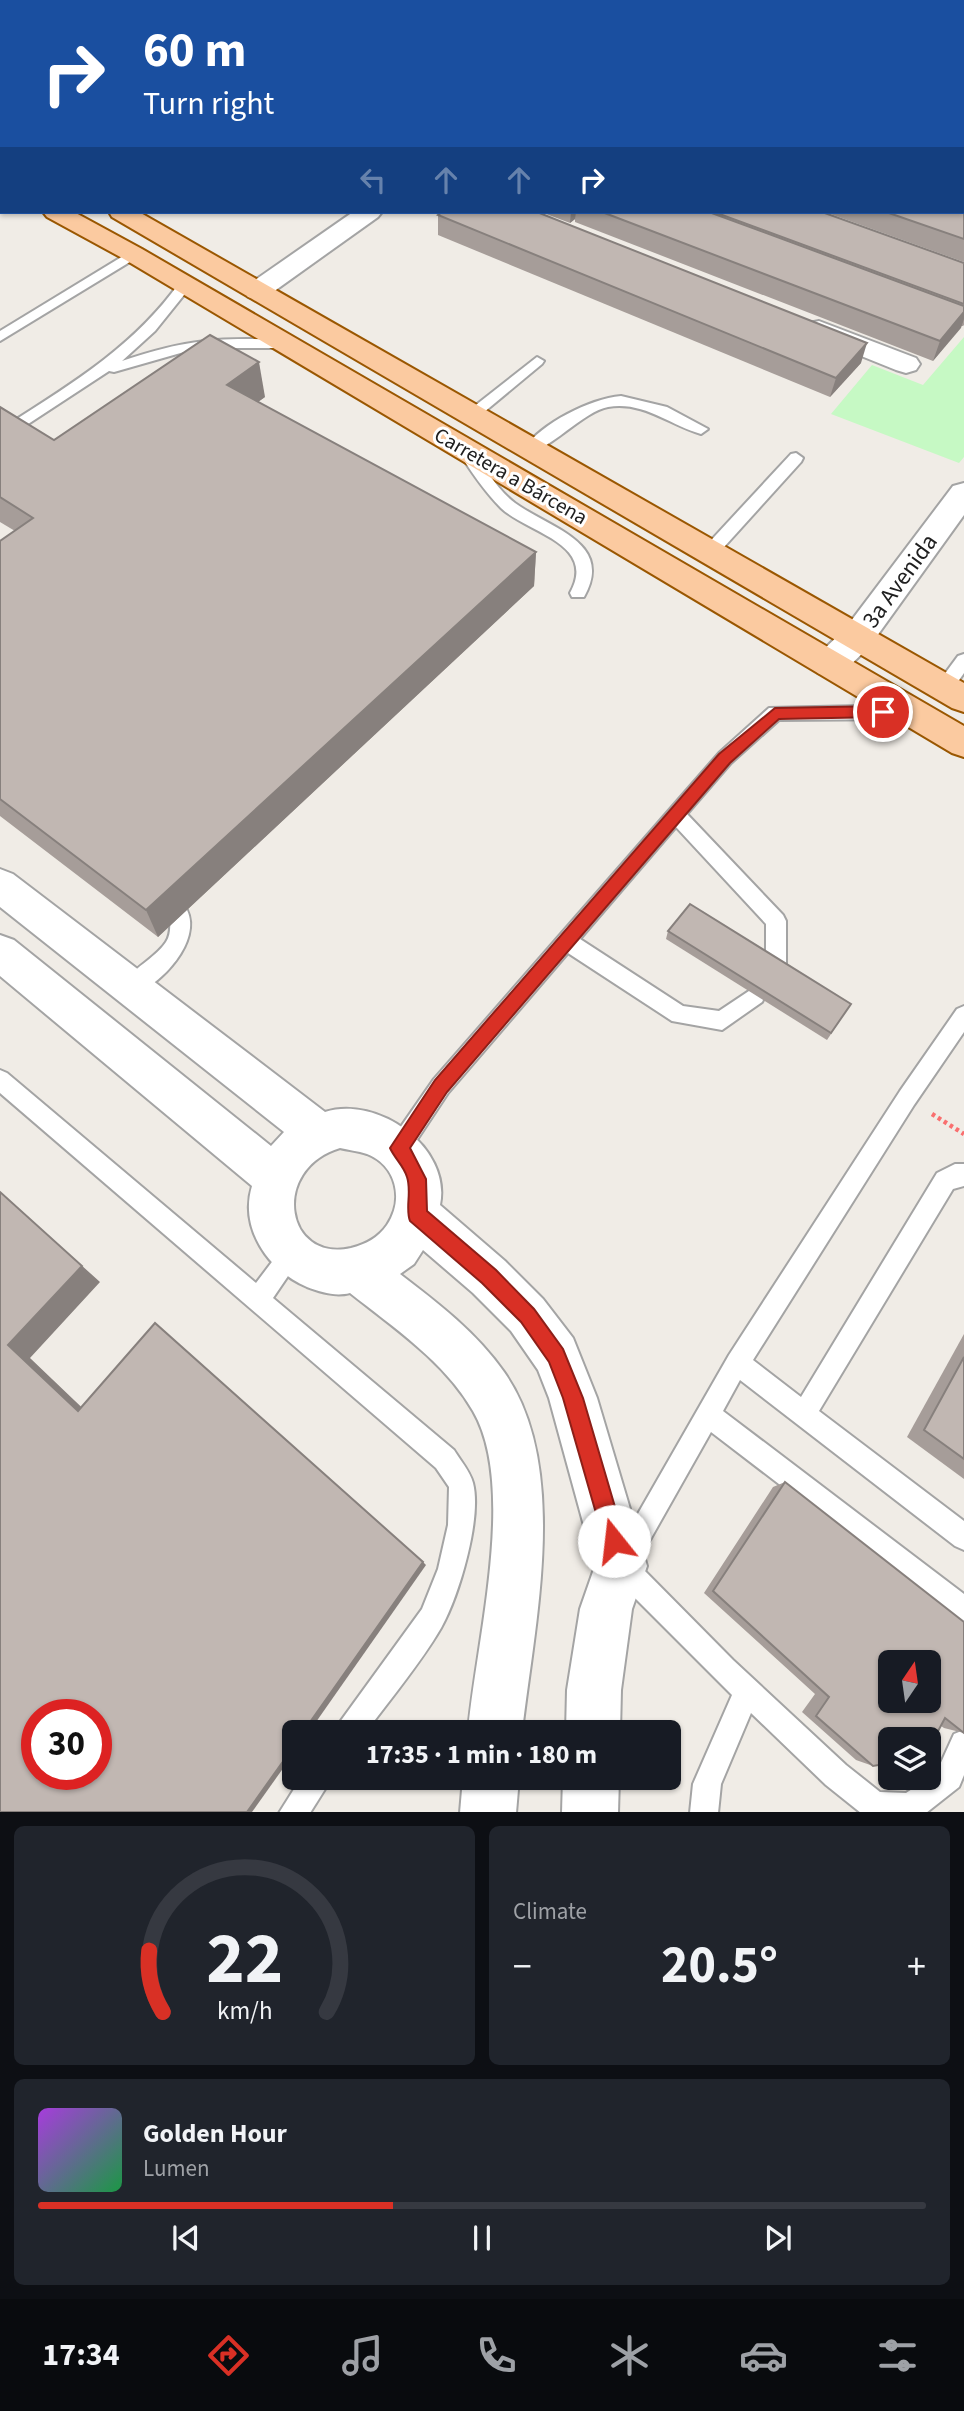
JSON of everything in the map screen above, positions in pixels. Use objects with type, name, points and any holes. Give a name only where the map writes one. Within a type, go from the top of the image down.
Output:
[{"type":"main road","name":"Carretera a Bárcena","points":[[60,214],[133,254],[964,743]]},
{"type":"main road","name":"Carretera a Bárcena","points":[[131,214],[257,291],[954,693]]},
{"type":"street","points":[[257,291],[366,214]]},
{"type":"street","points":[[793,319],[906,365]]},
{"type":"street","name":"3a Avenida","points":[[830,664],[857,638],[964,492]]},
{"type":"street","points":[[0,885],[320,1134]]},
{"type":"street","points":[[0,952],[276,1178]]},
{"type":"street","points":[[340,1128],[362,1129],[382,1136],[399,1148],[410,1162],[417,1179],[419,1196],[417,1215],[409,1234],[396,1251],[378,1263],[358,1271],[335,1272],[311,1267],[292,1254],[280,1238],[272,1219],[271,1199],[276,1178],[286,1160],[301,1145],[320,1134],[340,1128]]},
{"type":"street","points":[[417,1215],[489,1277],[527,1315],[556,1356],[573,1398],[621,1566],[606,1609],[594,1690],[593,1720]]},
{"type":"street","points":[[358,1271],[442,1337],[475,1375],[499,1411],[517,1488],[514,1583],[497,1720]]},
{"type":"street","points":[[488,1812],[490,1790]]},
{"type":"street","points":[[590,1812],[591,1790]]},
{"type":"lane","points":[[0,337],[133,254]]},
{"type":"lane","points":[[17,425],[100,373],[152,329],[185,285]]},
{"type":"lane","points":[[100,373],[158,353],[196,344],[286,344]]},
{"type":"lane","points":[[472,415],[537,361]]},
{"type":"lane","points":[[530,449],[591,406],[614,401],[655,407],[701,429]]},
{"type":"lane","points":[[462,448],[507,505],[575,547],[581,556],[586,575],[578,593]]},
{"type":"lane","points":[[709,553],[796,458]]},
{"type":"lane","points":[[954,693],[964,660]]},
{"type":"lane","points":[[399,1148],[441,1086],[566,941],[725,758],[775,713],[910,712]]},
{"type":"lane","points":[[676,814],[776,921],[776,967]]},
{"type":"lane","points":[[133,986],[170,955],[179,941],[182,926],[180,916]]},
{"type":"lane","points":[[566,941],[680,1016],[722,1021],[755,996]]},
{"type":"lane","points":[[964,1015],[907,1098],[737,1363],[621,1566],[747,1691],[874,1809],[911,1807],[950,1777],[964,1744]]},
{"type":"lane","points":[[0,1080],[445,1459],[461,1484],[461,1525],[451,1569],[432,1618],[359,1720]]},
{"type":"lane","points":[[804,1415],[945,1181],[964,1174]]},
{"type":"lane","points":[[257,1300],[292,1254]]},
{"type":"lane","points":[[737,1363],[964,1537]]},
{"type":"lane","points":[[708,1414],[964,1610]]},
{"type":"lane","points":[[704,1812],[707,1784],[747,1691]]},
{"type":"lane","points":[[293,1812],[309,1790]]},
{"type":"green space","points":[[964,337],[964,457],[959,463],[831,414],[872,365],[923,385]]},
{"type":"building","points":[[542,214],[867,343],[836,378],[438,215]]},
{"type":"building","points":[[607,214],[714,214],[964,306],[964,312],[940,341]]},
{"type":"building","points":[[719,214],[828,214],[964,263],[964,304]]},
{"type":"building","points":[[892,214],[964,214],[964,239]]},
{"type":"building","points":[[210,335],[259,362],[227,385],[536,552],[146,910],[0,799],[0,541],[33,518],[0,497],[0,407],[54,440]]},
{"type":"building","points":[[690,904],[851,1004],[831,1033],[668,931]]},
{"type":"building","points":[[0,1192],[82,1266],[8,1345],[78,1411],[155,1323],[423,1562],[311,1720],[282,1720],[282,1763],[247,1812],[0,1812]]},
{"type":"building","points":[[964,1357],[964,1459],[924,1430]]},
{"type":"building","points":[[785,1482],[964,1622],[964,1733],[945,1718],[940,1727],[878,1727],[878,1765],[873,1766],[816,1716],[829,1697],[713,1591]]},
{"type":"route","points":[[614,1541],[573,1398],[556,1356],[527,1315],[489,1277],[417,1215],[417,1179],[410,1162],[399,1148],[441,1086],[725,758],[775,713],[883,712]]}]
